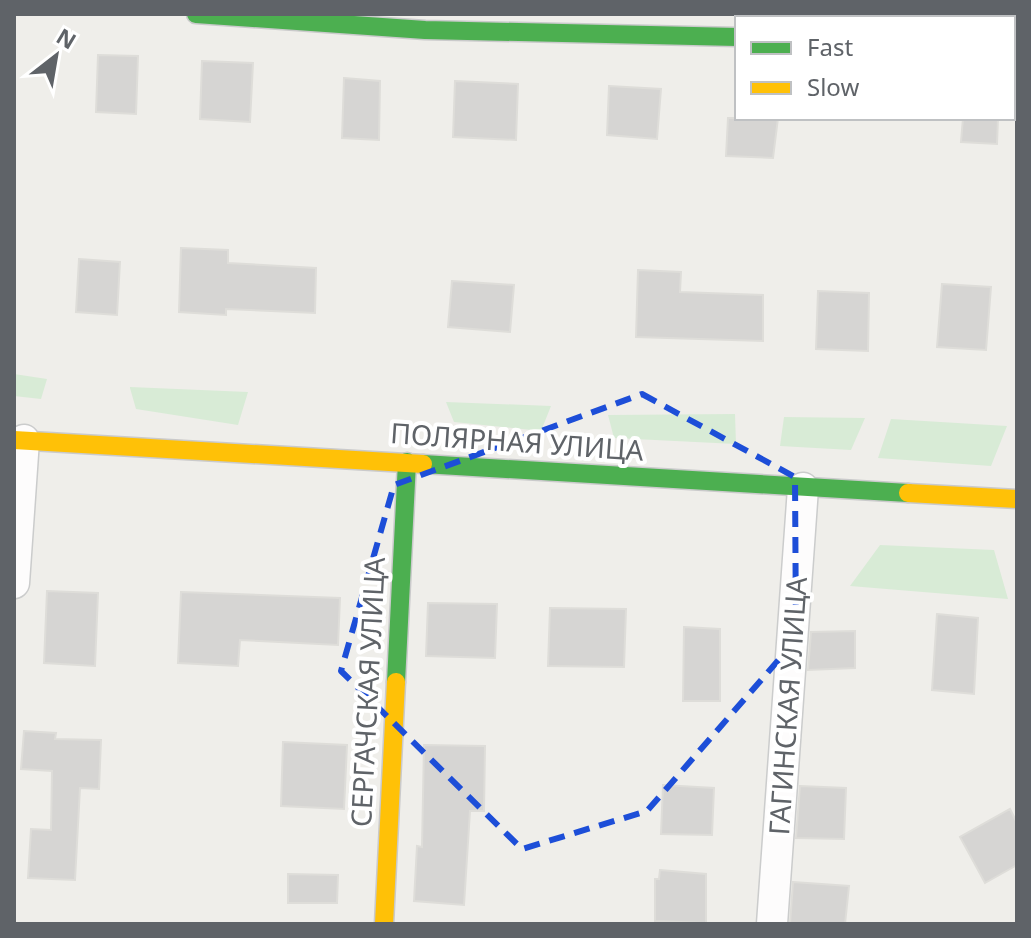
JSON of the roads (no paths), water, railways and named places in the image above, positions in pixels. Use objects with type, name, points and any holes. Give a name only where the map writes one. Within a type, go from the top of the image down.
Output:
[{"type":"main road","points":[[196,14],[733,29]]},
{"type":"main road","name":"ПОЛЯРНАЯ УЛИЦА","points":[[19,440],[1017,499]]},
{"type":"main road","name":"СЕРГАЧСКАЯ УЛИЦА","points":[[384,924],[407,462]]},
{"type":"street","points":[[14,583],[19,440]]},
{"type":"street","name":"ГАГИНСКАЯ УЛИЦА","points":[[772,924],[803,488]]}]
